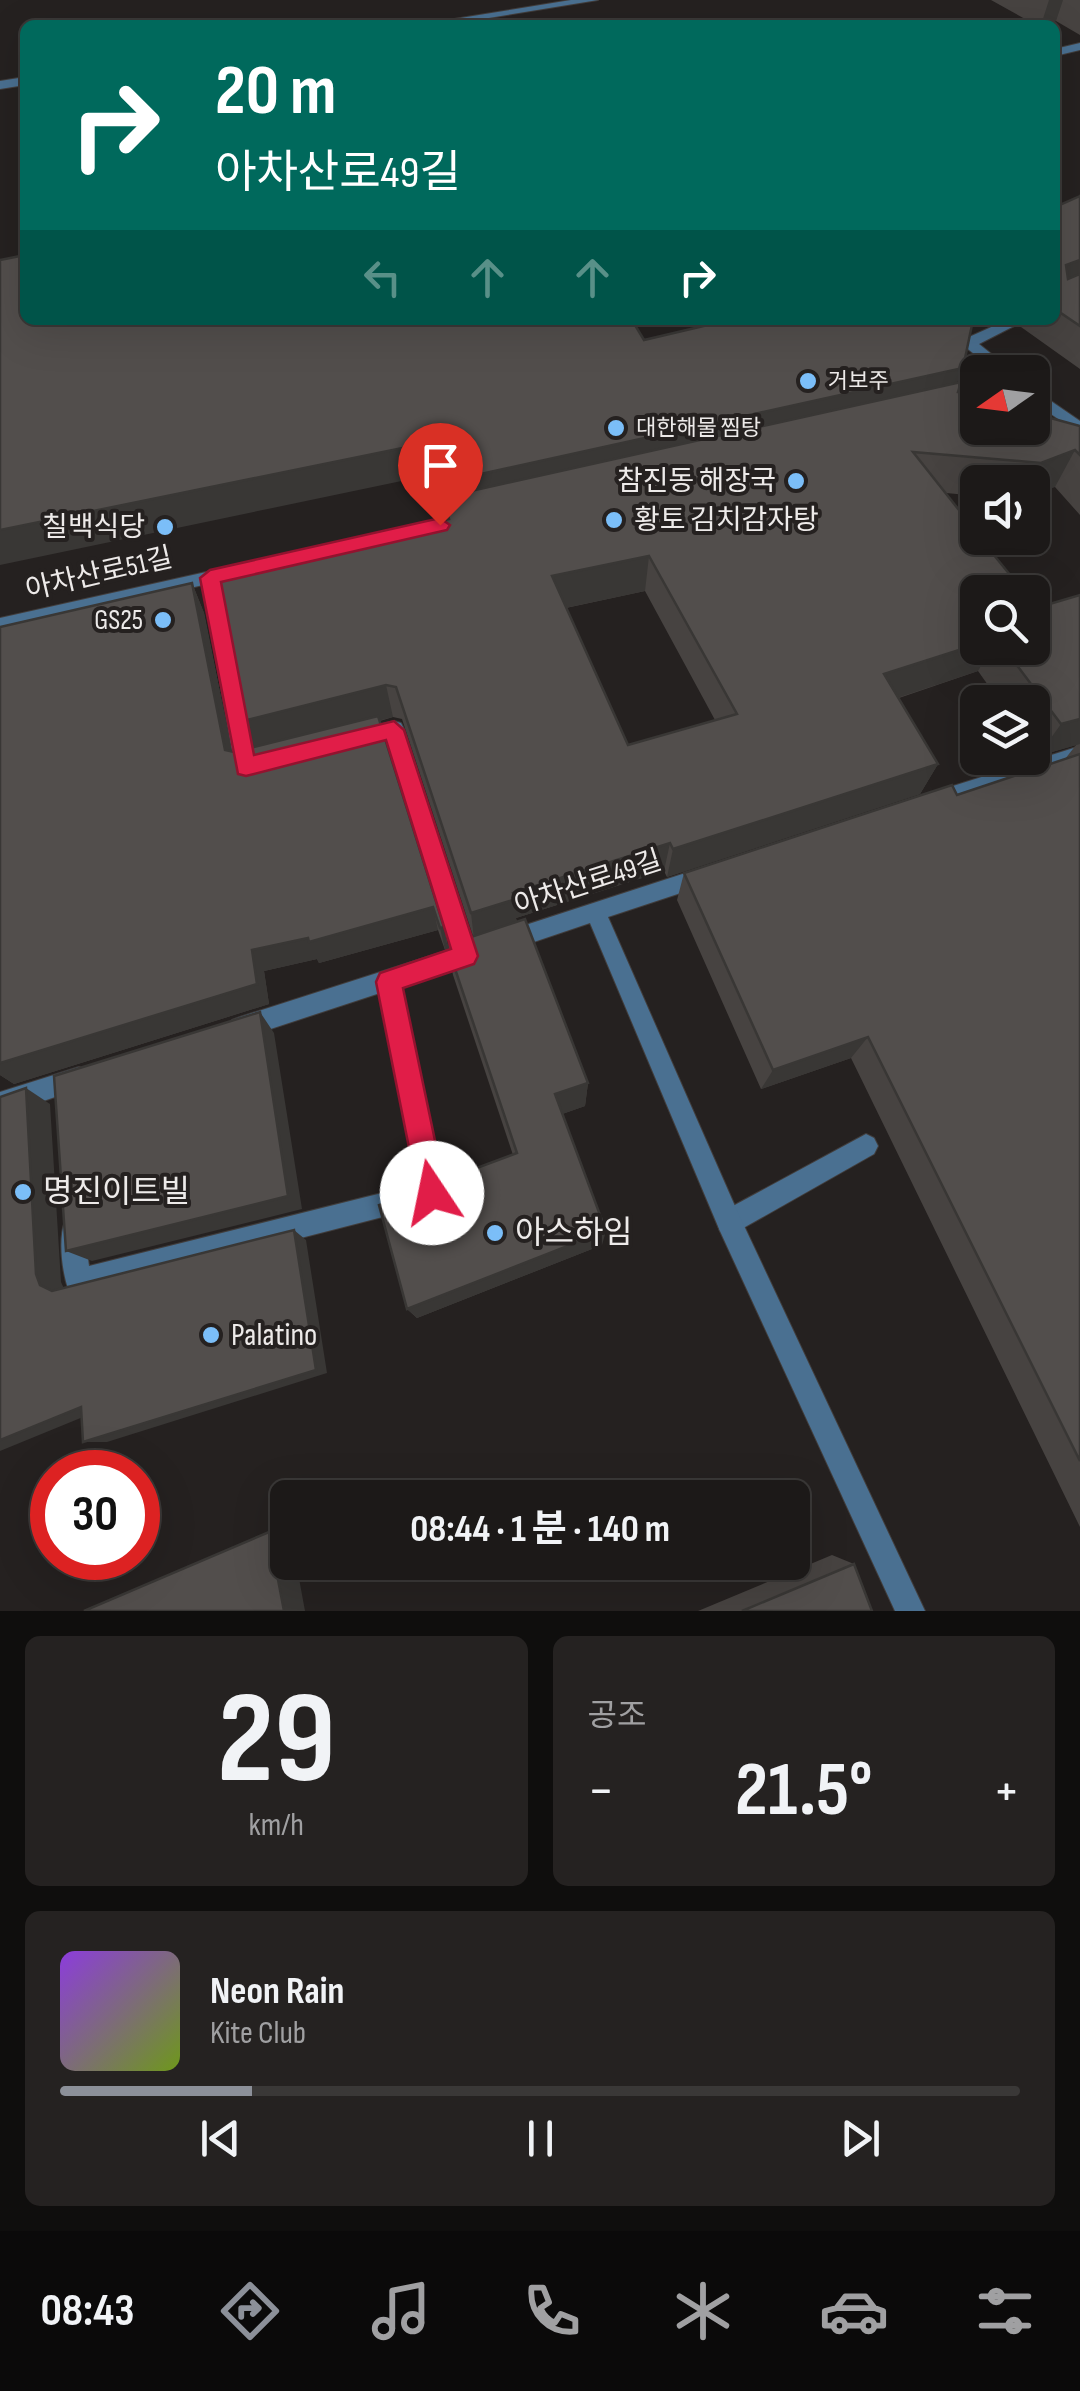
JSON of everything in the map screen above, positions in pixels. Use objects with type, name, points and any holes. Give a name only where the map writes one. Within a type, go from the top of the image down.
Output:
[{"type":"street","points":[[523,0],[540,13]]},
{"type":"street","points":[[472,20],[540,13],[593,0]]},
{"type":"street","points":[[945,325],[984,355]]},
{"type":"street","points":[[968,342],[1007,325]]},
{"type":"street","points":[[1050,406],[1080,429]]},
{"type":"street","name":"아차산로51길","points":[[0,625],[268,564]]},
{"type":"street","name":"아차산로51길","points":[[210,578],[246,767],[282,758]]},
{"type":"street","points":[[338,744],[394,730],[465,956]]},
{"type":"street","points":[[912,808],[1080,754]]},
{"type":"street","name":"아차산로49길","points":[[226,1032],[726,869]]},
{"type":"street","points":[[595,911],[729,1222],[910,1611]]},
{"type":"street","points":[[72,1202],[78,1282],[432,1193],[389,982]]},
{"type":"street","points":[[0,1104],[64,1093],[99,1072]]},
{"type":"street","points":[[729,1222],[866,1146]]},
{"type":"building","points":[[1080,196],[1080,260],[1066,265],[1068,279],[1080,274],[1080,326],[1060,312],[1060,205]]},
{"type":"building","points":[[20,256],[20,325],[635,325],[644,340],[708,325],[972,325],[966,355],[960,355],[960,369],[440,483],[432,442],[0,530],[0,260]]},
{"type":"building","points":[[960,382],[960,445],[1050,445],[1050,418],[1080,426],[1080,455],[1075,450],[1041,463],[913,452],[960,511],[960,555],[994,555],[1010,575],[960,575],[960,650],[884,674],[938,764],[673,849],[670,843],[513,893],[516,899],[471,913],[396,687],[386,685],[243,721],[215,572],[449,519],[444,497]],"holes":[[[649,556],[737,714],[628,745],[552,576]]]},
{"type":"building","points":[[192,583],[225,750],[234,752],[378,716],[444,927],[440,928],[433,907],[309,942],[308,938],[252,950],[257,984],[0,1063],[0,627]]},
{"type":"building","points":[[1080,595],[1080,719],[1061,724],[1050,709],[1050,685],[1032,685],[1017,665],[1050,665],[1050,604]]},
{"type":"building","points":[[1080,754],[1080,1461],[868,1037],[773,1070],[684,873],[952,785],[957,795],[1017,775],[1050,775],[1050,764]]},
{"type":"building","points":[[525,919],[588,1083],[555,1094],[606,1231],[407,1309],[379,1205],[435,1189],[439,1182],[517,1153],[447,945]]},
{"type":"building","points":[[260,1012],[288,1196],[66,1251],[54,1076]]},
{"type":"building","points":[[26,1088],[36,1274],[40,1285],[52,1291],[294,1230],[316,1370],[83,1442],[81,1407],[0,1440],[0,1097]]},
{"type":"building","points":[[269,1532],[270,1580],[278,1580],[284,1611],[84,1611]]},
{"type":"building","points":[[854,1564],[872,1611],[742,1611]]},
{"type":"place","name":"거보주","points":[[808,381]]},
{"type":"place","name":"대한해물 찜탕","points":[[616,428]]},
{"type":"place","name":"참진동 해장국","points":[[796,481]]},
{"type":"place","name":"황토 김치감자탕","points":[[614,520]]},
{"type":"place","name":"칠백식당","points":[[165,527]]},
{"type":"place","name":"GS25","points":[[163,620]]},
{"type":"place","name":"명진이트빌","points":[[23,1192]]},
{"type":"place","name":"아스하임","points":[[495,1233]]},
{"type":"place","name":"Palatino","points":[[211,1335]]},
{"type":"route","points":[[432,1193],[389,982],[465,956],[394,730],[246,767],[210,578],[440,525]]}]
